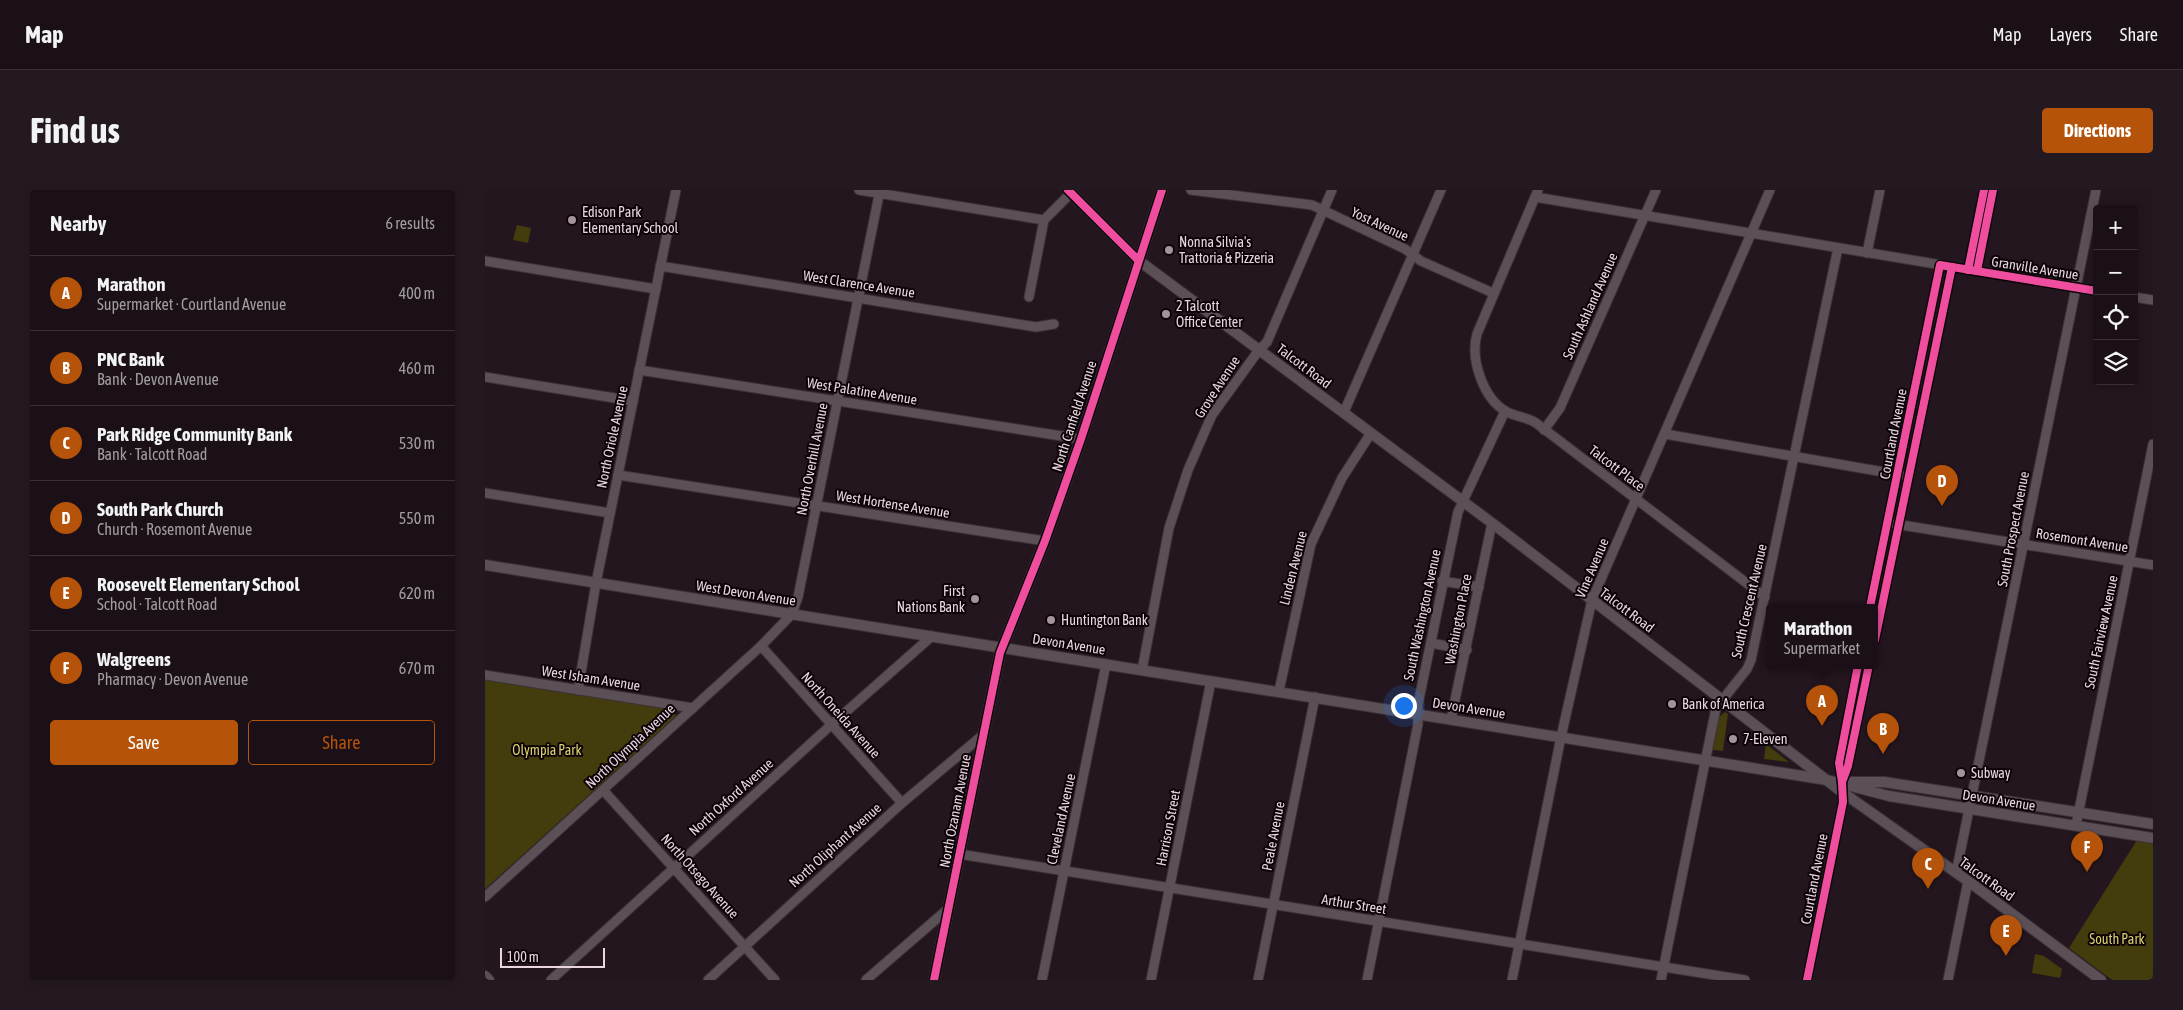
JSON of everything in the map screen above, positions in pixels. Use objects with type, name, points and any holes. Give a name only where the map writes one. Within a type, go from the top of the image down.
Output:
[{"type":"street","name":"North Oriole Avenue","points":[[578,690],[596,583],[676,190]]},
{"type":"street","points":[[859,190],[1044,220]]},
{"type":"street","name":"North Canfield Avenue","points":[[1003,647],[1045,541],[1081,439],[1162,190]]},
{"type":"street","name":"Yost Avenue","points":[[1191,190],[1312,205],[1323,212],[1405,249],[1421,261],[1493,293]]},
{"type":"street","name":"Grove Avenue","points":[[1142,670],[1169,528],[1188,470],[1212,416],[1259,350],[1267,342],[1332,190]]},
{"type":"street","points":[[1344,412],[1441,190]]},
{"type":"street","name":"South Ashland Avenue","points":[[1544,430],[1560,408],[1655,190]]},
{"type":"street","name":"Vine Avenue","points":[[1512,980],[1561,737],[1592,600],[1771,190]]},
{"type":"street","points":[[1867,253],[1880,190]]},
{"type":"street","points":[[1972,271],[1984,190]]},
{"type":"street","points":[[1972,271],[1993,190]]},
{"type":"street","name":"South Prospect Avenue","points":[[1956,873],[2096,190]]},
{"type":"street","points":[[1029,297],[1044,220],[1070,191]]},
{"type":"street","name":"Talcott Road","points":[[1070,191],[1139,260],[1492,523],[1827,780]]},
{"type":"street","name":"North Overhill Avenue","points":[[792,614],[798,597],[817,506],[880,192]]},
{"type":"street","points":[[1505,411],[1481,380],[1473,350],[1477,334],[1493,293],[1537,194]]},
{"type":"street","name":"Granville Avenue","points":[[1537,194],[1645,216],[2093,290]]},
{"type":"street","name":"South Crescent Avenue","points":[[1661,980],[1716,708],[1749,664],[1765,597],[1838,248]]},
{"type":"street","points":[[485,261],[656,289]]},
{"type":"street","name":"Courtland Avenue","points":[[1871,604],[1940,265]]},
{"type":"street","name":"West Clarence Avenue","points":[[661,266],[1036,327],[1053,324]]},
{"type":"street","name":"Courtland Avenue","points":[[1878,626],[1952,267]]},
{"type":"street","points":[[2138,298],[2153,300]]},
{"type":"street","name":"West Palatine Avenue","points":[[639,370],[1081,439]]},
{"type":"street","points":[[485,377],[633,401]]},
{"type":"street","name":"Talcott Place","points":[[1505,411],[1531,419],[1765,597]]},
{"type":"street","name":"South Washington Avenue","points":[[1367,980],[1419,724],[1418,704],[1458,512],[1505,411]]},
{"type":"street","name":"Linden Avenue","points":[[1279,691],[1311,544],[1342,478],[1371,433]]},
{"type":"street","points":[[1665,434],[1909,476]]},
{"type":"street","name":"South Fairview Avenue","points":[[2076,825],[2153,444]]},
{"type":"street","name":"West Hortense Avenue","points":[[618,474],[1045,541]]},
{"type":"street","points":[[485,493],[610,513]]},
{"type":"street","name":"Washington Place","points":[[1451,719],[1467,650],[1492,523]]},
{"type":"street","name":"Rosemont Avenue","points":[[1887,523],[2153,565]]},
{"type":"street","name":"West Devon Avenue","points":[[485,565],[1003,647]]},
{"type":"street","points":[[1443,581],[1479,587]]},
{"type":"street","name":"North Olympia Avenue","points":[[485,897],[761,646],[792,614]]},
{"type":"street","name":"North Oxford Avenue","points":[[551,980],[831,725],[932,636]]},
{"type":"street","points":[[1431,643],[1467,650]]},
{"type":"street","name":"North Oneida Avenue","points":[[761,646],[901,803]]},
{"type":"street","name":"Devon Avenue","points":[[1003,647],[1827,780],[1842,787],[1889,796],[2153,838]]},
{"type":"street","name":"North Ozanam Avenue","points":[[934,980],[1003,647]]},
{"type":"street","name":"Cleveland Avenue","points":[[1042,980],[1107,664]]},
{"type":"street","name":"Courtland Avenue","points":[[1807,980],[1843,802],[1839,763],[1857,669]]},
{"type":"street","name":"Courtland Avenue","points":[[1842,787],[1868,669]]},
{"type":"street","name":"West Isham Avenue","points":[[485,675],[693,708]]},
{"type":"street","name":"Harrison Street","points":[[1151,980],[1211,681]]},
{"type":"street","name":"Peale Avenue","points":[[1258,980],[1315,698]]},
{"type":"street","name":"North Oliphant Avenue","points":[[708,980],[901,803],[984,734]]},
{"type":"street","name":"Devon Avenue","points":[[1842,787],[1884,782],[2153,824]]},
{"type":"street","name":"Talcott Road","points":[[1842,787],[1968,881],[2088,975],[2101,980]]},
{"type":"street","name":"North Otsego Avenue","points":[[603,790],[775,980]]},
{"type":"street","name":"Arthur Street","points":[[959,854],[1745,980]]},
{"type":"street","points":[[1948,980],[1968,881]]},
{"type":"street","points":[[866,980],[948,909]]},
{"type":"street","points":[[485,976],[489,980]]},
{"type":"green space","points":[[517,225],[531,228],[528,243],[513,240]]},
{"type":"green space","name":"Olympia Park","points":[[485,679],[673,709],[676,716],[485,889]]},
{"type":"green space","points":[[1725,712],[1728,714],[1723,751],[1713,750],[1717,719]]},
{"type":"green space","points":[[1766,744],[1789,762],[1764,759]]},
{"type":"green space","name":"South Park","points":[[2137,840],[2153,843],[2153,980],[2112,980],[2069,948]]},
{"type":"green space","points":[[2035,954],[2044,956],[2062,969],[2060,978],[2032,973]]},
{"type":"cycle path","points":[[1068,190],[1138,260]]},
{"type":"cycle path","points":[[934,980],[1000,653],[1045,541],[1081,439],[1162,190]]},
{"type":"cycle path","points":[[1968,270],[1984,190]]},
{"type":"cycle path","points":[[1977,271],[1993,190]]},
{"type":"cycle path","points":[[1871,604],[1940,265],[2093,290]]},
{"type":"cycle path","points":[[1878,625],[1952,267]]},
{"type":"cycle path","points":[[1807,980],[1843,802],[1839,763],[1857,669]]},
{"type":"cycle path","points":[[1842,782],[1848,766],[1868,669]]},
{"type":"place","name":"Edison Park Elementary School","points":[[572,220]]},
{"type":"place","name":"Nonna Silvia's Trattoria & Pizzeria","points":[[1169,250]]},
{"type":"place","name":"2 Talcott Office Center","points":[[1166,314]]},
{"type":"place","name":"South Park Church","points":[[1942,506]]},
{"type":"place","name":"First Nations Bank","points":[[975,599]]},
{"type":"place","name":"Huntington Bank","points":[[1051,620]]},
{"type":"place","name":"Bank of America","points":[[1672,704]]},
{"type":"place","name":"Marathon","points":[[1822,726]]},
{"type":"place","name":"7-Eleven","points":[[1733,739]]},
{"type":"place","name":"PNC Bank","points":[[1883,754]]},
{"type":"place","name":"Subway","points":[[1961,773]]},
{"type":"place","name":"Walgreens","points":[[2087,872]]},
{"type":"place","name":"Park Ridge Community Bank","points":[[1928,889]]},
{"type":"place","name":"Roosevelt Elementary School","points":[[2006,956]]}]
